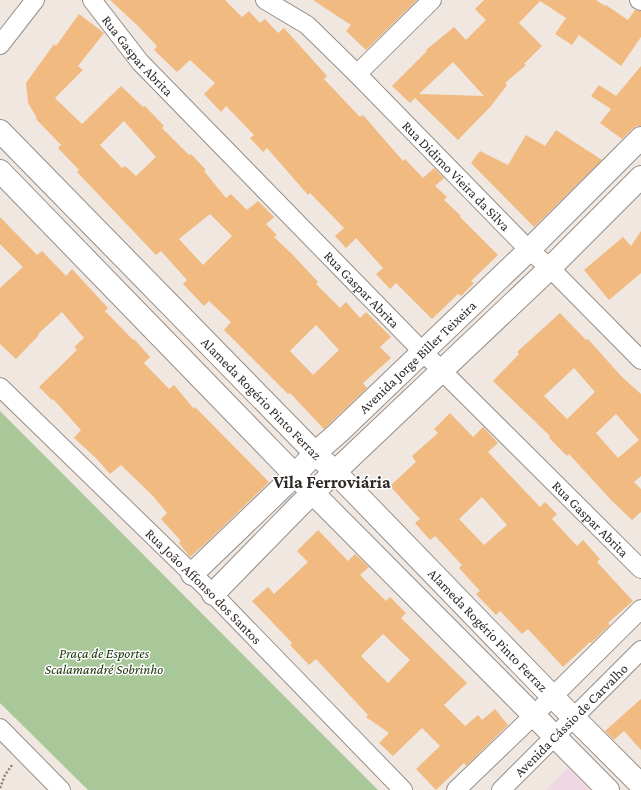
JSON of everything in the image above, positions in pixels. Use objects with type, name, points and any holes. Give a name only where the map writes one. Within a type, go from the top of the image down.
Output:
[{"type":"street","points":[[0,46],[35,0]]},
{"type":"street","name":"Rua Gaspar Abrita","points":[[92,0],[140,62],[423,352],[641,569]]},
{"type":"street","name":"Rua Didimo Vieira da Silva","points":[[266,0],[307,25],[529,250],[550,268],[641,360]]},
{"type":"street","points":[[357,74],[432,0]]},
{"type":"street","name":"Alameda Rogério Pinto Ferraz","points":[[0,131],[336,473],[573,718],[641,785]]},
{"type":"street","name":"Avenida Jorge Biller Teixeira","points":[[192,574],[295,476],[315,453],[529,250],[641,138]]},
{"type":"street","name":"Alameda Rogério Pinto Ferraz","points":[[0,171],[295,476],[608,790]]},
{"type":"street","name":"Avenida Jorge Biller Teixeira","points":[[213,594],[313,493],[336,473],[550,268],[641,177]]},
{"type":"street","name":"Rua João Affonso dos Santos","points":[[0,387],[213,594],[402,790]]},
{"type":"street","points":[[456,790],[641,609]]},
{"type":"street","name":"Avenida Cássio de Carvalho","points":[[501,790],[641,650]]},
{"type":"street","points":[[0,728],[61,790]]},
{"type":"path","points":[[0,788],[5,775],[22,750]]},
{"type":"shaded area","points":[[568,768],[590,790],[546,790]]},
{"type":"green space","name":"Praça de Esportes Scalamandré Sobrinho","points":[[0,411],[378,790],[88,790],[0,703]]},
{"type":"building","points":[[110,0],[225,0],[242,17],[249,11],[260,23],[265,19],[278,33],[284,28],[327,76],[324,79],[360,117],[363,115],[403,161],[405,159],[423,178],[434,168],[444,178],[435,186],[447,197],[444,200],[498,255],[471,281],[474,283],[461,296],[458,294],[432,319],[396,283],[390,289],[376,274],[383,268],[356,238],[346,248],[335,236],[344,228],[310,193],[308,195],[267,148],[263,152],[250,138],[254,135],[226,106],[221,112],[204,94],[215,83],[190,60],[177,72],[154,50],[157,46]]},
{"type":"building","points":[[313,0],[417,0],[366,50],[346,31],[351,25]]},
{"type":"building","points":[[484,0],[596,0],[628,20],[635,10],[641,11],[641,37],[621,66],[579,35],[572,45],[555,34],[566,18],[540,1],[519,23],[542,46],[524,64],[526,65],[505,83],[507,85],[491,106],[458,140],[415,98],[410,103],[392,86],[427,51],[426,50],[454,27],[466,40],[486,20],[475,9]],"holes":[[[453,62],[484,96],[419,94]]]},
{"type":"building","points":[[79,14],[104,33],[78,66],[83,70],[55,98],[82,124],[121,86],[143,107],[145,106],[164,126],[162,128],[189,155],[191,154],[206,170],[204,171],[226,198],[231,194],[247,210],[258,201],[274,217],[266,224],[277,235],[274,237],[292,254],[318,282],[316,284],[340,308],[346,302],[360,318],[366,312],[391,337],[380,347],[391,358],[363,383],[367,388],[324,429],[290,393],[288,394],[224,330],[231,322],[209,301],[204,306],[183,284],[187,280],[161,251],[156,255],[77,172],[79,170],[58,148],[61,145],[36,119],[37,118],[28,103],[26,83],[54,44],[56,46]],"holes":[[[124,121],[156,157],[136,176],[125,166],[122,168],[100,145]],[[210,214],[232,236],[203,265],[179,239]],[[316,325],[339,350],[313,375],[290,351]]]},
{"type":"building","points":[[641,66],[641,126],[637,126],[632,129],[622,139],[600,123],[611,109],[591,96],[599,85],[616,96]]},
{"type":"building","points":[[556,130],[602,160],[534,227],[471,163],[480,151],[508,165],[526,135],[545,146]]},
{"type":"building","points":[[0,217],[37,255],[42,251],[66,276],[72,269],[108,308],[105,311],[150,357],[144,363],[169,389],[174,385],[194,409],[195,407],[269,482],[190,557],[179,543],[181,541],[161,519],[167,513],[153,496],[121,465],[110,474],[97,459],[74,438],[81,430],[53,399],[52,400],[39,387],[77,350],[74,347],[84,338],[62,312],[38,334],[39,335],[16,359],[0,344],[0,288],[23,267],[0,244]]},
{"type":"building","points":[[641,231],[641,273],[609,300],[584,270],[623,237],[631,246]]},
{"type":"building","points":[[560,313],[586,340],[588,339],[621,376],[641,394],[641,476],[634,482],[641,489],[641,512],[632,520],[612,501],[569,454],[567,456],[549,438],[550,436],[493,381],[519,354],[517,352]],"holes":[[[574,368],[595,392],[567,419],[544,396]],[[616,414],[639,440],[618,458],[596,433]]]},
{"type":"building","points":[[450,413],[473,437],[483,427],[498,443],[488,452],[540,507],[545,502],[557,514],[552,519],[577,546],[583,540],[600,559],[597,562],[633,601],[608,623],[610,625],[591,643],[590,642],[563,667],[528,629],[522,634],[500,611],[496,615],[476,594],[480,591],[459,568],[462,565],[435,536],[430,540],[415,523],[420,519],[390,486],[416,462],[412,456],[438,433],[434,429]],"holes":[[[482,497],[507,525],[484,545],[459,519]]]},
{"type":"building","points":[[318,530],[348,561],[355,554],[369,567],[360,575],[386,601],[390,597],[406,613],[401,618],[467,683],[444,705],[465,726],[478,715],[482,720],[495,709],[508,725],[466,766],[464,763],[436,790],[416,769],[440,746],[422,728],[393,756],[379,743],[389,733],[366,717],[368,715],[316,659],[309,665],[290,645],[292,643],[252,601],[268,587],[274,594],[308,562],[297,551]],"holes":[[[383,634],[410,660],[388,683],[361,656]]]},
{"type":"building","points":[[641,699],[641,750],[624,731],[614,740],[605,731]]},
{"type":"district","name":"Vila Ferroviária","points":[[332,482]]}]
